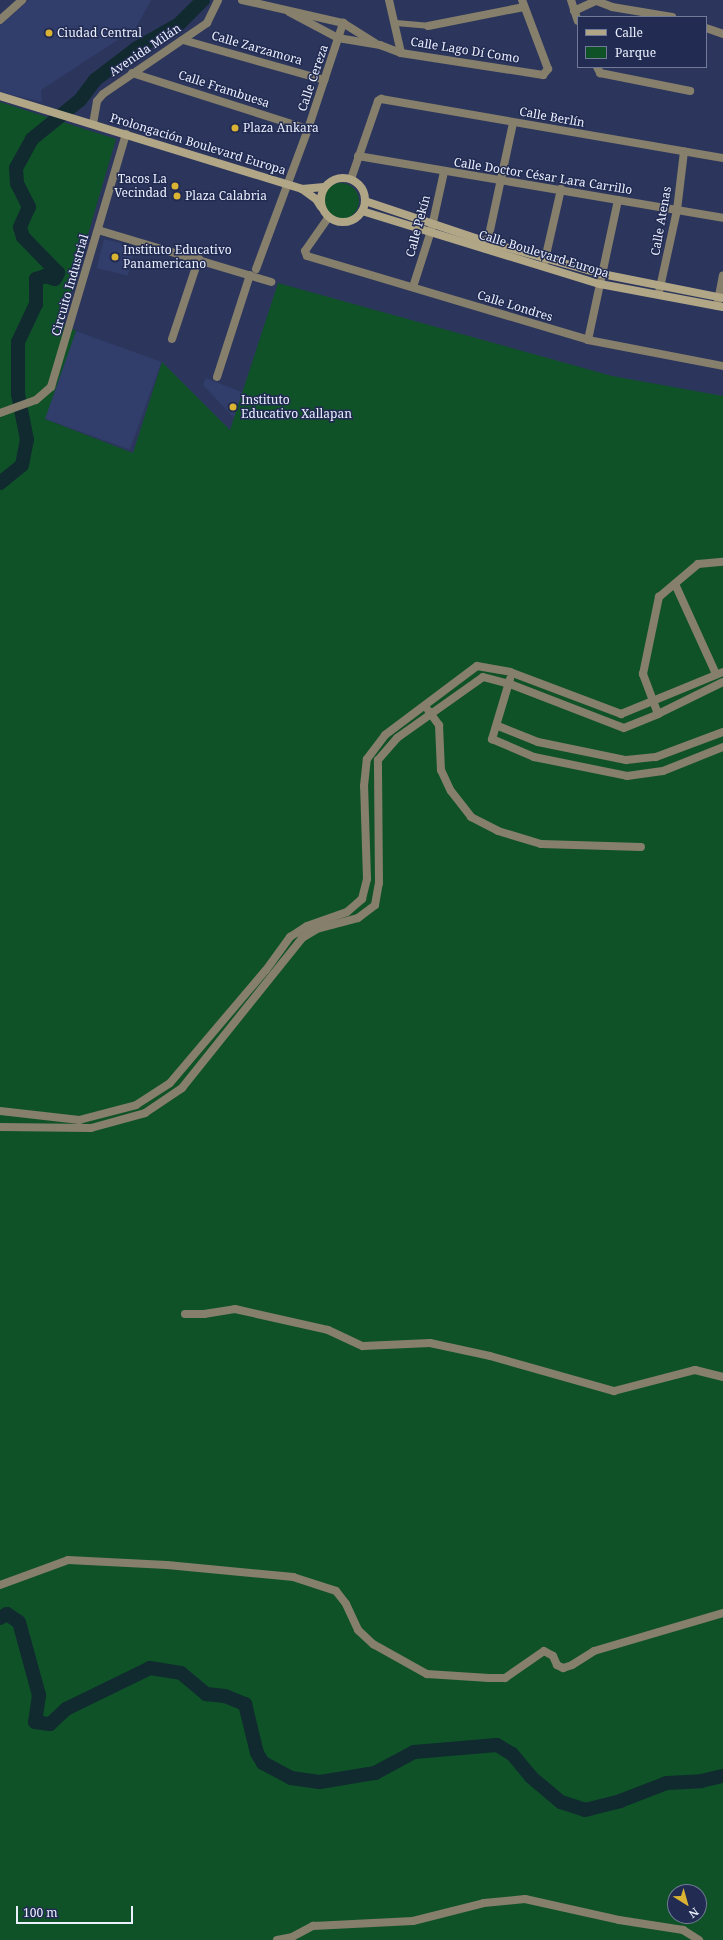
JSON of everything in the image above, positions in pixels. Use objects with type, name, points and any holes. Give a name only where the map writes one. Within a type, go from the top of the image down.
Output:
[{"type":"main road","name":"Prolongación Boulevard Europa","points":[[0,96],[302,189],[316,199],[321,206]]},
{"type":"main road","points":[[336,178],[350,179],[362,188],[365,201],[362,212],[357,217],[343,223],[328,218],[321,206],[321,194],[324,187],[336,178]]},
{"type":"main road","name":"Prolongación Boulevard Europa","points":[[302,189],[324,187]]},
{"type":"main road","name":"Calle Boulevard Europa","points":[[365,201],[433,223],[487,246],[543,267],[600,284],[721,298]]},
{"type":"main road","name":"Calle Boulevard Europa","points":[[362,212],[399,224],[487,246],[545,258],[720,307]]},
{"type":"main road","points":[[399,224],[402,214]]},
{"type":"street","points":[[0,20],[22,0]]},
{"type":"street","name":"Avenida Milán","points":[[90,123],[97,101],[103,94],[207,23],[218,0]]},
{"type":"street","points":[[242,0],[289,12]]},
{"type":"street","points":[[389,0],[396,23],[401,53]]},
{"type":"street","points":[[571,0],[577,18]]},
{"type":"street","points":[[574,11],[595,0],[612,7],[666,16]]},
{"type":"street","points":[[396,23],[428,26],[523,3]]},
{"type":"street","name":"Calle Lago Dí Como","points":[[289,12],[343,23],[380,45],[401,53],[543,74],[546,73],[548,69],[523,3]]},
{"type":"street","name":"Calle Lago Dí Como","points":[[289,12],[338,38],[380,45]]},
{"type":"street","name":"Calle Cereza","points":[[256,269],[308,129],[343,23]]},
{"type":"street","points":[[707,28],[723,34]]},
{"type":"street","name":"Calle Zarzamora","points":[[183,40],[324,80]]},
{"type":"street","points":[[598,70],[690,91]]},
{"type":"street","name":"Calle Frambuesa","points":[[132,73],[308,129]]},
{"type":"street","name":"Calle Berlín","points":[[358,156],[378,102],[381,99],[513,123],[723,158]]},
{"type":"street","points":[[487,246],[513,123]]},
{"type":"street","name":"Circuito Industrial","points":[[4,412],[36,400],[51,387],[57,372],[126,134]]},
{"type":"street","name":"Calle Atenas","points":[[660,290],[677,210],[684,152]]},
{"type":"street","points":[[350,179],[358,156]]},
{"type":"street","name":"Calle Doctor César Lara Carrillo","points":[[358,156],[444,172],[561,189],[723,218]]},
{"type":"street","name":"Calle Pekín","points":[[414,287],[431,231],[444,172]]},
{"type":"street","points":[[543,267],[561,189]]},
{"type":"street","points":[[588,340],[618,200]]},
{"type":"street","name":"Calle Londres","points":[[328,218],[305,254],[588,340],[723,366]]},
{"type":"street","points":[[98,230],[199,258],[271,282]]},
{"type":"street","points":[[172,339],[199,258]]},
{"type":"street","points":[[217,377],[250,275]]},
{"type":"street","points":[[720,307],[723,276]]},
{"type":"street","points":[[658,714],[652,702],[643,674],[659,597],[698,564],[723,562]]},
{"type":"street","points":[[0,1111],[80,1120],[136,1105],[170,1083],[266,970],[290,936],[307,926],[347,912],[362,899],[367,879],[364,786],[367,759],[384,735],[477,666],[510,672],[621,714],[720,673],[675,584]]},
{"type":"street","points":[[510,672],[510,684],[498,726],[492,739],[534,757],[627,776],[663,771],[723,747]]},
{"type":"street","points":[[0,1127],[91,1128],[145,1113],[182,1088],[302,938],[317,929],[358,918],[375,905],[379,883],[378,760],[397,738],[483,676],[510,684],[624,728],[658,714],[723,682]]},
{"type":"street","points":[[424,705],[439,725],[441,770],[451,791],[471,817],[498,831],[541,844],[641,847]]},
{"type":"street","points":[[498,726],[538,742],[626,760],[656,757],[723,732]]},
{"type":"street","points":[[186,1314],[204,1314],[235,1309],[328,1330],[362,1346],[430,1343],[490,1356],[614,1391],[695,1370],[723,1377]]},
{"type":"street","points":[[0,1585],[68,1560],[167,1565],[293,1577],[336,1591],[346,1604],[358,1630],[373,1644],[427,1674],[489,1678],[505,1678],[544,1651],[554,1656],[557,1665],[563,1668],[572,1665],[594,1651],[723,1613]]},
{"type":"street","points":[[277,1940],[292,1938],[313,1926],[413,1921],[484,1903],[525,1899],[619,1920],[684,1930],[699,1940]]},
{"type":"shaded area","name":"Ciudad Central","points":[[29,0],[151,0],[136,28],[41,90],[42,102],[0,92],[0,26]]},
{"type":"shaded area","name":"Instituto Educativo Panamericano","points":[[104,239],[135,247],[128,276],[97,268]]},
{"type":"shaded area","points":[[76,331],[162,362],[130,450],[44,418]]},
{"type":"shaded area","name":"Instituto Educativo Xallapan","points":[[206,378],[246,394],[236,420],[203,385]]},
{"type":"green space","points":[[0,102],[116,139],[62,323],[76,331],[45,419],[133,453],[162,362],[230,430],[278,283],[612,376],[723,396],[723,1940],[0,1940]]},
{"type":"green space","points":[[341,183],[354,188],[359,201],[354,214],[341,219],[328,214],[323,201],[328,188]]},
{"type":"waterway","points":[[0,483],[22,465],[27,440],[18,394],[18,342],[36,304],[36,279],[45,276],[55,279],[58,273],[23,237],[20,227],[29,207],[17,183],[16,168],[32,139],[80,100],[95,80],[137,48],[179,24],[203,0]]},
{"type":"waterway","points":[[0,1618],[7,1614],[19,1622],[39,1695],[35,1722],[50,1724],[66,1709],[150,1668],[181,1673],[206,1694],[225,1696],[245,1704],[257,1753],[263,1763],[291,1778],[320,1782],[375,1773],[414,1752],[497,1745],[512,1754],[531,1777],[561,1802],[585,1810],[620,1801],[667,1783],[701,1781],[723,1776]]},
{"type":"place","name":"Ciudad Central","points":[[49,33]]},
{"type":"place","name":"Plaza Ankara","points":[[235,128]]},
{"type":"place","name":"Tacos La Vecindad","points":[[175,186]]},
{"type":"place","name":"Plaza Calabria","points":[[177,196]]},
{"type":"place","name":"Instituto Educativo Panamericano","points":[[115,257]]},
{"type":"place","name":"Instituto Educativo Xallapan","points":[[233,407]]}]
